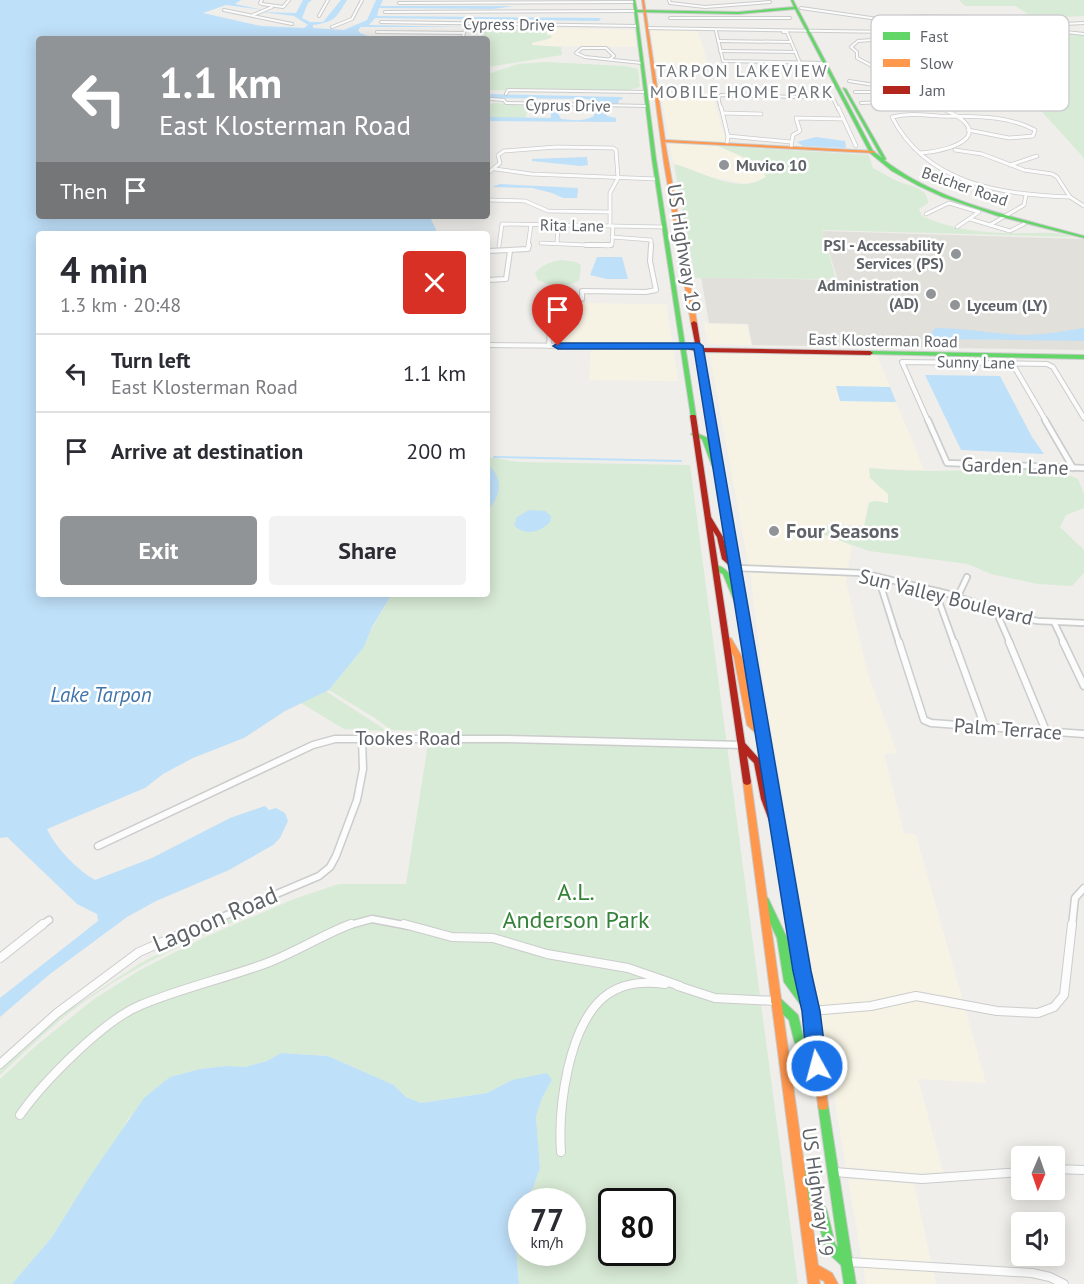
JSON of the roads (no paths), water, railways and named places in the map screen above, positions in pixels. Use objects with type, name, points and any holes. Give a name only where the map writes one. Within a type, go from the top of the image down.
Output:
[{"type":"main road","name":"US Highway 19","points":[[637,1],[635,11],[649,46],[652,62],[666,163],[744,611],[802,971],[811,1011],[850,1284]]},
{"type":"main road","name":"US Highway 19","points":[[637,1],[644,11],[640,52],[654,159],[742,745],[814,1284]]},
{"type":"main road","points":[[635,11],[723,13],[797,5]]},
{"type":"main road","name":"Belcher Road","points":[[797,5],[874,152]]},
{"type":"main road","name":"Belcher Road","points":[[811,31],[835,87],[874,152],[922,183],[1011,214],[1084,235]]},
{"type":"main road","points":[[640,52],[646,60],[652,62]]},
{"type":"main road","points":[[642,63],[648,65],[654,77]]},
{"type":"main road","points":[[645,90],[652,103],[658,106]]},
{"type":"main road","points":[[647,106],[653,109],[660,118]]},
{"type":"main road","points":[[650,125],[657,137],[663,141],[728,139],[874,152]]},
{"type":"main road","points":[[651,136],[656,141],[661,158],[666,163]]},
{"type":"main road","points":[[654,159],[659,162],[663,175],[669,177]]},
{"type":"main road","points":[[657,178],[664,181],[672,193]]},
{"type":"main road","points":[[661,206],[670,222],[678,225]]},
{"type":"main road","points":[[664,227],[672,231],[678,262],[684,267]]},
{"type":"main road","name":"East Klosterman Road","points":[[682,347],[926,355],[1084,355]]},
{"type":"main road","points":[[694,434],[707,441],[720,477]]},
{"type":"main road","points":[[706,511],[720,537],[725,559],[736,568]]},
{"type":"main road","points":[[715,567],[726,573],[744,611]]},
{"type":"main road","points":[[725,635],[738,657],[751,724],[765,737]]},
{"type":"main road","points":[[742,745],[751,751],[759,763],[766,800],[782,845]]},
{"type":"main road","points":[[762,894],[782,938],[793,990],[811,1011]]},
{"type":"main road","points":[[776,1001],[789,1010],[794,1018],[800,1040],[820,1085]]},
{"type":"main road","points":[[798,1168],[821,1211],[830,1247],[847,1262]]},
{"type":"main road","points":[[812,1269],[828,1277],[832,1284]]},
{"type":"street","points":[[262,0],[260,4],[285,7],[289,0]]},
{"type":"street","points":[[319,16],[328,0]]},
{"type":"street","points":[[332,27],[352,19],[362,0]]},
{"type":"street","points":[[669,0],[670,3],[677,5],[723,13],[747,20],[790,18]]},
{"type":"street","points":[[732,0],[736,4]]},
{"type":"street","points":[[601,1],[602,11]]},
{"type":"street","points":[[399,3],[637,1]]},
{"type":"street","points":[[670,18],[712,19],[736,4],[770,2]]},
{"type":"street","points":[[797,5],[871,18]]},
{"type":"street","points":[[252,15],[273,6]]},
{"type":"street","points":[[224,10],[292,24]]},
{"type":"street","points":[[385,12],[635,11]]},
{"type":"street","points":[[926,15],[937,15]]},
{"type":"street","points":[[750,25],[759,26],[755,18]]},
{"type":"street","points":[[703,19],[705,25],[709,26],[714,25],[712,19]]},
{"type":"street","name":"Cypress Drive","points":[[381,22],[641,29]]},
{"type":"street","points":[[1069,24],[1084,23]]},
{"type":"street","points":[[463,36],[468,24]]},
{"type":"street","points":[[641,29],[871,32]]},
{"type":"street","points":[[676,30],[787,32],[801,63]]},
{"type":"street","points":[[716,31],[723,61],[825,63]]},
{"type":"street","points":[[377,32],[464,33]]},
{"type":"street","points":[[1069,32],[1084,34]]},
{"type":"street","points":[[871,40],[858,41],[851,47],[857,52],[857,58],[871,65]]},
{"type":"street","points":[[717,41],[791,42]]},
{"type":"street","points":[[610,59],[614,56],[606,48],[582,48],[576,53],[585,57],[642,63]]},
{"type":"street","points":[[720,51],[796,52]]},
{"type":"street","points":[[849,81],[871,83]]},
{"type":"street","points":[[507,92],[645,90]]},
{"type":"street","points":[[855,92],[871,92]]},
{"type":"street","points":[[728,139],[718,97],[721,95],[833,98],[856,146]]},
{"type":"street","name":"Cyprus Drive","points":[[491,99],[515,104],[647,106]]},
{"type":"street","points":[[861,103],[871,103]]},
{"type":"street","points":[[946,111],[958,116],[965,122],[968,130],[964,143],[955,150]]},
{"type":"street","points":[[723,114],[761,114]]},
{"type":"street","points":[[968,130],[1026,139],[1034,136],[1035,130],[1023,122],[1002,118],[912,114],[892,117],[907,144],[932,163],[962,178],[998,190],[1026,195],[1070,197]]},
{"type":"street","points":[[791,145],[793,135],[800,131],[796,118],[843,119]]},
{"type":"street","points":[[490,172],[500,163],[498,154],[504,151],[556,147],[610,147],[616,150],[618,178],[610,193],[611,245],[541,243]]},
{"type":"street","points":[[920,153],[955,150],[982,154],[1008,166],[1052,174],[1057,177],[1070,197],[1084,206]]},
{"type":"street","points":[[1008,166],[1037,156]]},
{"type":"street","points":[[495,169],[531,174],[657,178]]},
{"type":"street","points":[[990,225],[1024,205],[1027,202],[1026,195]]},
{"type":"street","points":[[490,200],[525,201],[545,211],[610,212]]},
{"type":"street","points":[[926,214],[949,203],[979,212],[957,226]]},
{"type":"street","points":[[970,219],[1010,231],[1024,224]]},
{"type":"street","name":"Rita Lane","points":[[499,246],[502,224],[664,227]]},
{"type":"street","points":[[490,251],[528,249],[531,225]]},
{"type":"street","points":[[557,243],[558,225]]},
{"type":"street","points":[[582,299],[582,291],[646,292],[656,290],[650,261],[649,238],[612,237]]},
{"type":"street","points":[[490,280],[506,279],[510,251]]},
{"type":"street","points":[[549,298],[552,305],[547,326],[549,346]]},
{"type":"street","name":"East Klosterman Road","points":[[490,345],[682,347]]},
{"type":"street","name":"Sunny Lane","points":[[947,463],[902,364],[905,361],[926,355],[1051,366],[1084,418]]},
{"type":"street","points":[[1012,363],[1073,468]]},
{"type":"street","name":"Garden Lane","points":[[947,463],[1084,468]]},
{"type":"street","name":"Sun Valley Boulevard","points":[[736,568],[857,573],[958,596],[1026,619],[1084,623]]},
{"type":"street","name":"Palm Terrace","points":[[878,577],[922,719],[931,723],[1084,734]]},
{"type":"street","points":[[958,596],[967,577]]},
{"type":"street","points":[[938,591],[937,596],[985,727]]},
{"type":"street","points":[[1001,612],[999,618],[1046,731]]},
{"type":"street","points":[[1054,622],[1084,686]]},
{"type":"street","name":"Lagoon Road","points":[[0,1064],[57,1013],[139,952],[319,876],[330,867],[357,800],[363,769],[362,738]]},
{"type":"street","name":"Tookes Road","points":[[98,846],[313,745],[335,739],[742,745]]},
{"type":"street","points":[[811,1011],[828,1007],[872,1006],[914,996],[933,997],[1018,1015],[1047,1012],[1060,1003],[1064,995],[1075,898],[1084,888]]},
{"type":"street","points":[[0,958],[49,920]]},
{"type":"street","points":[[20,1115],[34,1095],[89,1042],[112,1021],[140,1005],[270,962],[327,933],[364,920],[391,921],[452,936],[493,938],[547,954],[628,968],[715,998],[776,1001]]},
{"type":"street","points":[[561,1152],[561,1106],[579,1036],[587,1017],[603,997],[628,986],[652,982],[680,986]]},
{"type":"street","points":[[1065,1169],[1084,1170]]},
{"type":"street","points":[[833,1172],[922,1179],[1011,1173]]},
{"type":"street","points":[[847,1262],[1032,1273],[1050,1277],[1064,1284]]},
{"type":"water","name":"Lake Tarpon","points":[[0,0],[241,0],[235,4],[263,10],[226,5],[203,13],[261,26],[304,28],[308,25],[294,16],[262,12],[296,13],[303,0],[312,0],[308,3],[302,18],[310,22],[323,22],[341,0],[347,0],[334,18],[326,22],[313,25],[313,28],[344,30],[367,20],[376,0],[383,0],[380,6],[514,6],[493,9],[379,8],[377,16],[601,18],[599,21],[375,18],[369,25],[465,27],[361,27],[358,30],[368,36],[36,36],[36,219],[431,219],[437,231],[36,231],[36,597],[390,597],[372,627],[364,647],[329,690],[285,711],[244,738],[193,758],[163,774],[145,788],[47,829],[67,858],[95,880],[152,858],[230,818],[265,806],[269,810],[276,808],[285,813],[288,821],[280,838],[273,845],[229,870],[156,901],[127,917],[50,974],[0,1017],[0,998],[98,921],[97,914],[77,904],[7,837],[0,838]]},
{"type":"water","points":[[490,94],[622,97],[623,99],[619,100],[618,104],[595,103],[588,99],[490,98]]},
{"type":"water","points":[[556,110],[561,119],[582,120],[594,116],[594,113],[605,112],[607,116],[616,118],[616,122],[490,121],[490,117],[551,118],[551,113]]},
{"type":"water","points":[[816,137],[845,141],[846,148],[803,146],[797,142]]},
{"type":"water","points":[[587,157],[588,165],[581,166],[532,161],[532,159]]},
{"type":"water","points":[[500,184],[578,188],[577,198],[563,198],[532,188],[492,187]]},
{"type":"water","points":[[597,257],[622,257],[628,279],[607,279],[590,275]]},
{"type":"water","points":[[935,328],[1024,335],[1084,328],[1084,341],[937,339],[930,335]]},
{"type":"water","points":[[925,375],[1000,376],[1032,437],[1044,454],[961,450]]},
{"type":"water","points":[[836,386],[890,387],[896,402],[840,401]]},
{"type":"water","points":[[490,467],[497,476],[499,487],[490,508]]},
{"type":"water","points":[[529,510],[545,511],[551,516],[550,522],[538,531],[528,532],[518,529],[514,525],[517,517]]},
{"type":"water","points":[[281,1053],[328,1056],[394,1085],[406,1097],[421,1103],[487,1093],[512,1080],[547,1073],[552,1080],[542,1098],[536,1117],[540,1168],[533,1188],[508,1188],[508,1266],[518,1266],[519,1284],[12,1284],[52,1237],[90,1176],[144,1098],[170,1077],[200,1069],[226,1066],[245,1067],[267,1061]]},
{"type":"waterway","points":[[494,457],[681,461]]},
{"type":"place","name":"Muvico 10","points":[[724,165]]},
{"type":"place","name":"PSI - Accessability Services (PS)","points":[[956,254]]},
{"type":"place","name":"Administration (AD)","points":[[931,294]]},
{"type":"place","name":"Lyceum (LY)","points":[[955,305]]},
{"type":"place","name":"Four Seasons","points":[[774,531]]},
{"type":"district","name":"TARPON LAKEVIEW MOBILE HOME PARK","points":[[742,80]]},
{"type":"park label","name":"A.L. Anderson Park","points":[[576,905]]}]
